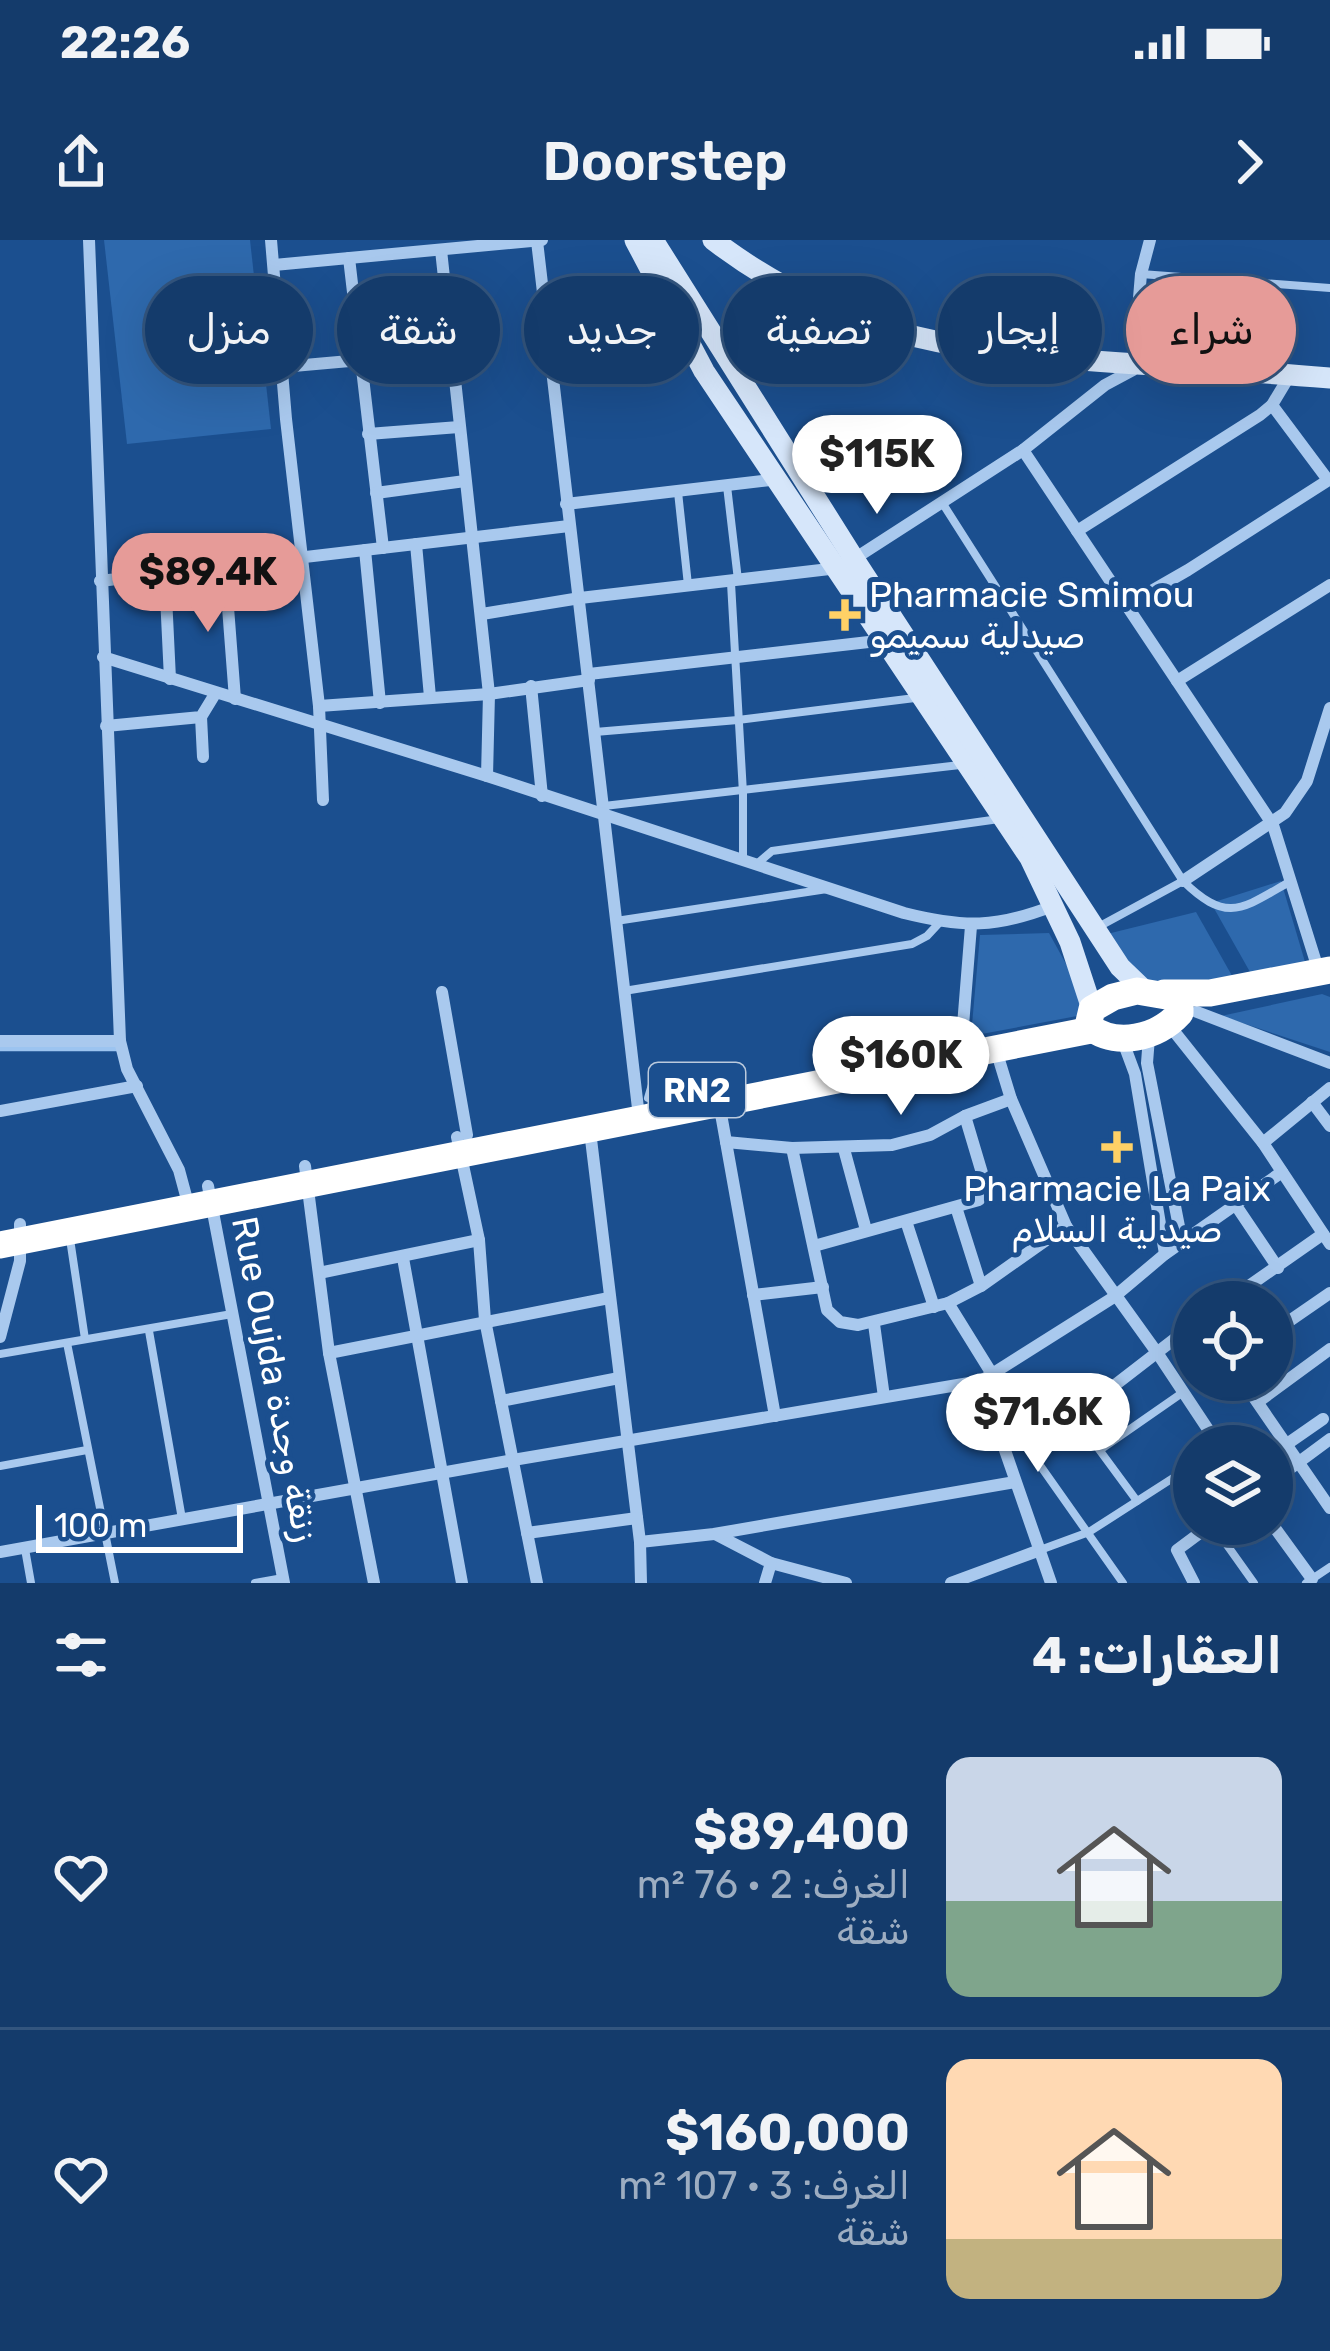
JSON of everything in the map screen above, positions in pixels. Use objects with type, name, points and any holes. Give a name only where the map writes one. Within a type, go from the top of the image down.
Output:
[{"type":"highway","name":"RN2","points":[[10,1234],[962,1037],[1091,1017],[1121,1038],[1167,1012],[1326,977]]},
{"type":"highway","name":"RN2","points":[[712,1092],[996,1050],[1091,1017],[1121,994],[1167,1012]]},
{"type":"highway","name":"RN2","points":[[461,1142],[590,1128],[641,1106]]},
{"type":"highway","name":"RN2","points":[[10,1234],[68,1232],[199,1197]]},
{"type":"street","name":"Rue Oujda زنقة وجدة","points":[[88,240],[120,1041],[127,1069],[199,1197],[232,1314],[284,1580]]},
{"type":"street","points":[[271,240],[275,276]]},
{"type":"street","points":[[274,265],[540,240],[566,504],[623,991],[641,1106]]},
{"type":"street","points":[[634,240],[704,371],[788,475]]},
{"type":"street","points":[[652,240],[788,475],[977,759],[1064,900],[1091,1017]]},
{"type":"street","points":[[713,240],[802,295],[922,340],[1006,356],[1126,363]]},
{"type":"street","points":[[1141,274],[1150,240]]},
{"type":"street","points":[[441,250],[444,276]]},
{"type":"street","points":[[349,258],[351,276]]},
{"type":"street","points":[[482,614],[846,563],[943,504],[1023,450],[1105,385],[1126,375]]},
{"type":"street","points":[[1296,375],[1330,378]]},
{"type":"street","points":[[284,384],[319,706],[323,800]]},
{"type":"street","points":[[363,384],[382,548]]},
{"type":"street","points":[[454,384],[489,694],[487,776]]},
{"type":"street","points":[[1077,531],[1238,431],[1272,405],[1285,384]]},
{"type":"street","points":[[1127,605],[1329,480],[1272,405]]},
{"type":"street","points":[[368,434],[459,427]]},
{"type":"street","points":[[1023,450],[1273,824],[1326,977]]},
{"type":"street","points":[[566,504],[788,475]]},
{"type":"street","points":[[376,493],[465,481]]},
{"type":"street","points":[[100,580],[569,526]]},
{"type":"street","points":[[416,544],[430,697]]},
{"type":"street","points":[[365,550],[380,703]]},
{"type":"street","points":[[225,568],[235,699]]},
{"type":"street","points":[[165,575],[170,679]]},
{"type":"street","points":[[1177,682],[1330,585]]},
{"type":"street","points":[[319,706],[489,694],[894,635]]},
{"type":"street","points":[[894,635],[925,697],[977,759],[1006,818],[1064,900],[1096,928],[1125,974],[1167,1012],[1326,1239],[1258,1281]]},
{"type":"street","points":[[103,657],[940,922],[971,926],[1012,922],[1064,900]]},
{"type":"street","points":[[531,686],[542,796]]},
{"type":"street","points":[[203,757],[201,718],[215,694]]},
{"type":"street","points":[[1183,881],[1273,824],[1307,781],[1330,708]]},
{"type":"street","points":[[106,726],[201,718]]},
{"type":"street","points":[[962,1037],[971,926]]},
{"type":"street","points":[[1070,942],[1096,928]]},
{"type":"street","points":[[442,992],[479,1240],[485,1320],[537,1583]]},
{"type":"street","points":[[1167,1012],[1330,1063]]},
{"type":"street","points":[[1167,1012],[1147,1063],[1182,1242]]},
{"type":"street","points":[[1121,1038],[1135,1074],[1165,1254]]},
{"type":"street","points":[[0,1041],[120,1041]]},
{"type":"street","points":[[996,1050],[1011,1099],[1066,1226],[1173,1376]]},
{"type":"street","points":[[0,1111],[137,1085]]},
{"type":"street","points":[[1262,1143],[1330,1088]]},
{"type":"street","points":[[712,1092],[726,1142],[775,1416]]},
{"type":"street","points":[[726,1142],[792,1148],[892,1145],[930,1135],[1011,1099]]},
{"type":"street","points":[[1312,1102],[1330,1126]]},
{"type":"street","points":[[814,1246],[979,1201],[986,1190],[965,1116]]},
{"type":"street","points":[[590,1128],[641,1583]]},
{"type":"street","points":[[792,1148],[832,1317],[847,1325],[874,1324],[941,1305],[981,1286],[1066,1226]]},
{"type":"street","points":[[844,1148],[866,1230]]},
{"type":"street","points":[[0,1552],[986,1378],[1114,1298],[1165,1254],[1282,1172]]},
{"type":"street","points":[[307,1175],[329,1353],[374,1583]]},
{"type":"street","points":[[956,1207],[981,1286]]},
{"type":"street","points":[[1237,1207],[1278,1268]]},
{"type":"street","points":[[905,1221],[941,1305],[986,1378],[994,1421],[1051,1583]]},
{"type":"street","points":[[0,1337],[10,1234]]},
{"type":"street","points":[[319,1273],[479,1240]]},
{"type":"street","points":[[403,1258],[462,1583]]},
{"type":"street","points":[[753,1295],[823,1287]]},
{"type":"street","points":[[1293,1319],[1330,1293]]},
{"type":"street","points":[[329,1353],[609,1298]]},
{"type":"street","points":[[874,1324],[884,1397]]},
{"type":"street","points":[[1082,1425],[1081,1412],[1173,1342]]},
{"type":"street","points":[[1274,1425],[1258,1402],[1330,1349]]},
{"type":"street","points":[[501,1401],[619,1378]]},
{"type":"street","points":[[1293,1441],[1328,1421]]},
{"type":"street","points":[[1293,1466],[1330,1439]]},
{"type":"street","points":[[1293,1454],[1330,1508]]},
{"type":"street","points":[[640,1542],[714,1534],[1015,1481]]},
{"type":"street","points":[[527,1533],[637,1518]]},
{"type":"street","points":[[714,1534],[771,1563],[846,1583]]},
{"type":"street","points":[[1184,1545],[1177,1550],[1194,1583]]},
{"type":"street","points":[[1291,1545],[1318,1575]]},
{"type":"street","points":[[951,1583],[984,1579],[1040,1550]]},
{"type":"street","points":[[765,1583],[771,1563]]},
{"type":"lane","points":[[1141,274],[1330,288]]},
{"type":"lane","points":[[727,486],[750,863],[772,851],[1006,818]]},
{"type":"lane","points":[[678,492],[688,586]]},
{"type":"lane","points":[[943,504],[1183,881],[1209,904],[1227,910],[1255,902],[1292,881]]},
{"type":"lane","points":[[595,732],[925,697]]},
{"type":"lane","points":[[604,812],[977,759]]},
{"type":"lane","points":[[1096,928],[1183,881]]},
{"type":"lane","points":[[616,921],[828,889]]},
{"type":"lane","points":[[623,991],[912,944],[940,922]]},
{"type":"lane","points":[[68,1232],[85,1339]]},
{"type":"lane","points":[[0,1354],[232,1314]]},
{"type":"lane","points":[[149,1331],[182,1519]]},
{"type":"lane","points":[[67,1343],[115,1583]]},
{"type":"lane","points":[[1100,1450],[1173,1400]]},
{"type":"lane","points":[[994,1421],[1025,1444],[1123,1583]]},
{"type":"lane","points":[[1082,1425],[1137,1501]]},
{"type":"lane","points":[[0,1466],[87,1450]]},
{"type":"lane","points":[[1040,1550],[1089,1532],[1173,1478]]},
{"type":"lane","points":[[1227,1545],[1254,1583]]},
{"type":"lane","points":[[25,1547],[31,1583]]},
{"type":"lane","points":[[1318,1575],[1328,1583]]},
{"type":"lane","points":[[255,1583],[284,1580]]},
{"type":"shaded area","points":[[104,240],[250,240],[254,276],[145,276],[145,384],[266,384],[271,429],[127,444]]},
{"type":"shaded area","points":[[1281,881],[1308,972],[1254,979],[1211,903]]},
{"type":"shaded area","points":[[1196,912],[1235,981],[1150,1002],[1107,934]]},
{"type":"shaded area","points":[[1049,933],[1093,1013],[971,1036],[980,935]]},
{"type":"shaded area","points":[[1322,994],[1330,997],[1330,1052],[1221,1016]]},
{"type":"waterway","points":[[0,1049],[120,1049]]},
{"type":"place","name":"Pharmacie Smimou صيدلية سميمو","points":[[845,615]]},
{"type":"place","name":"Pharmacie La Paix صيدلية السلام","points":[[1117,1147]]}]
